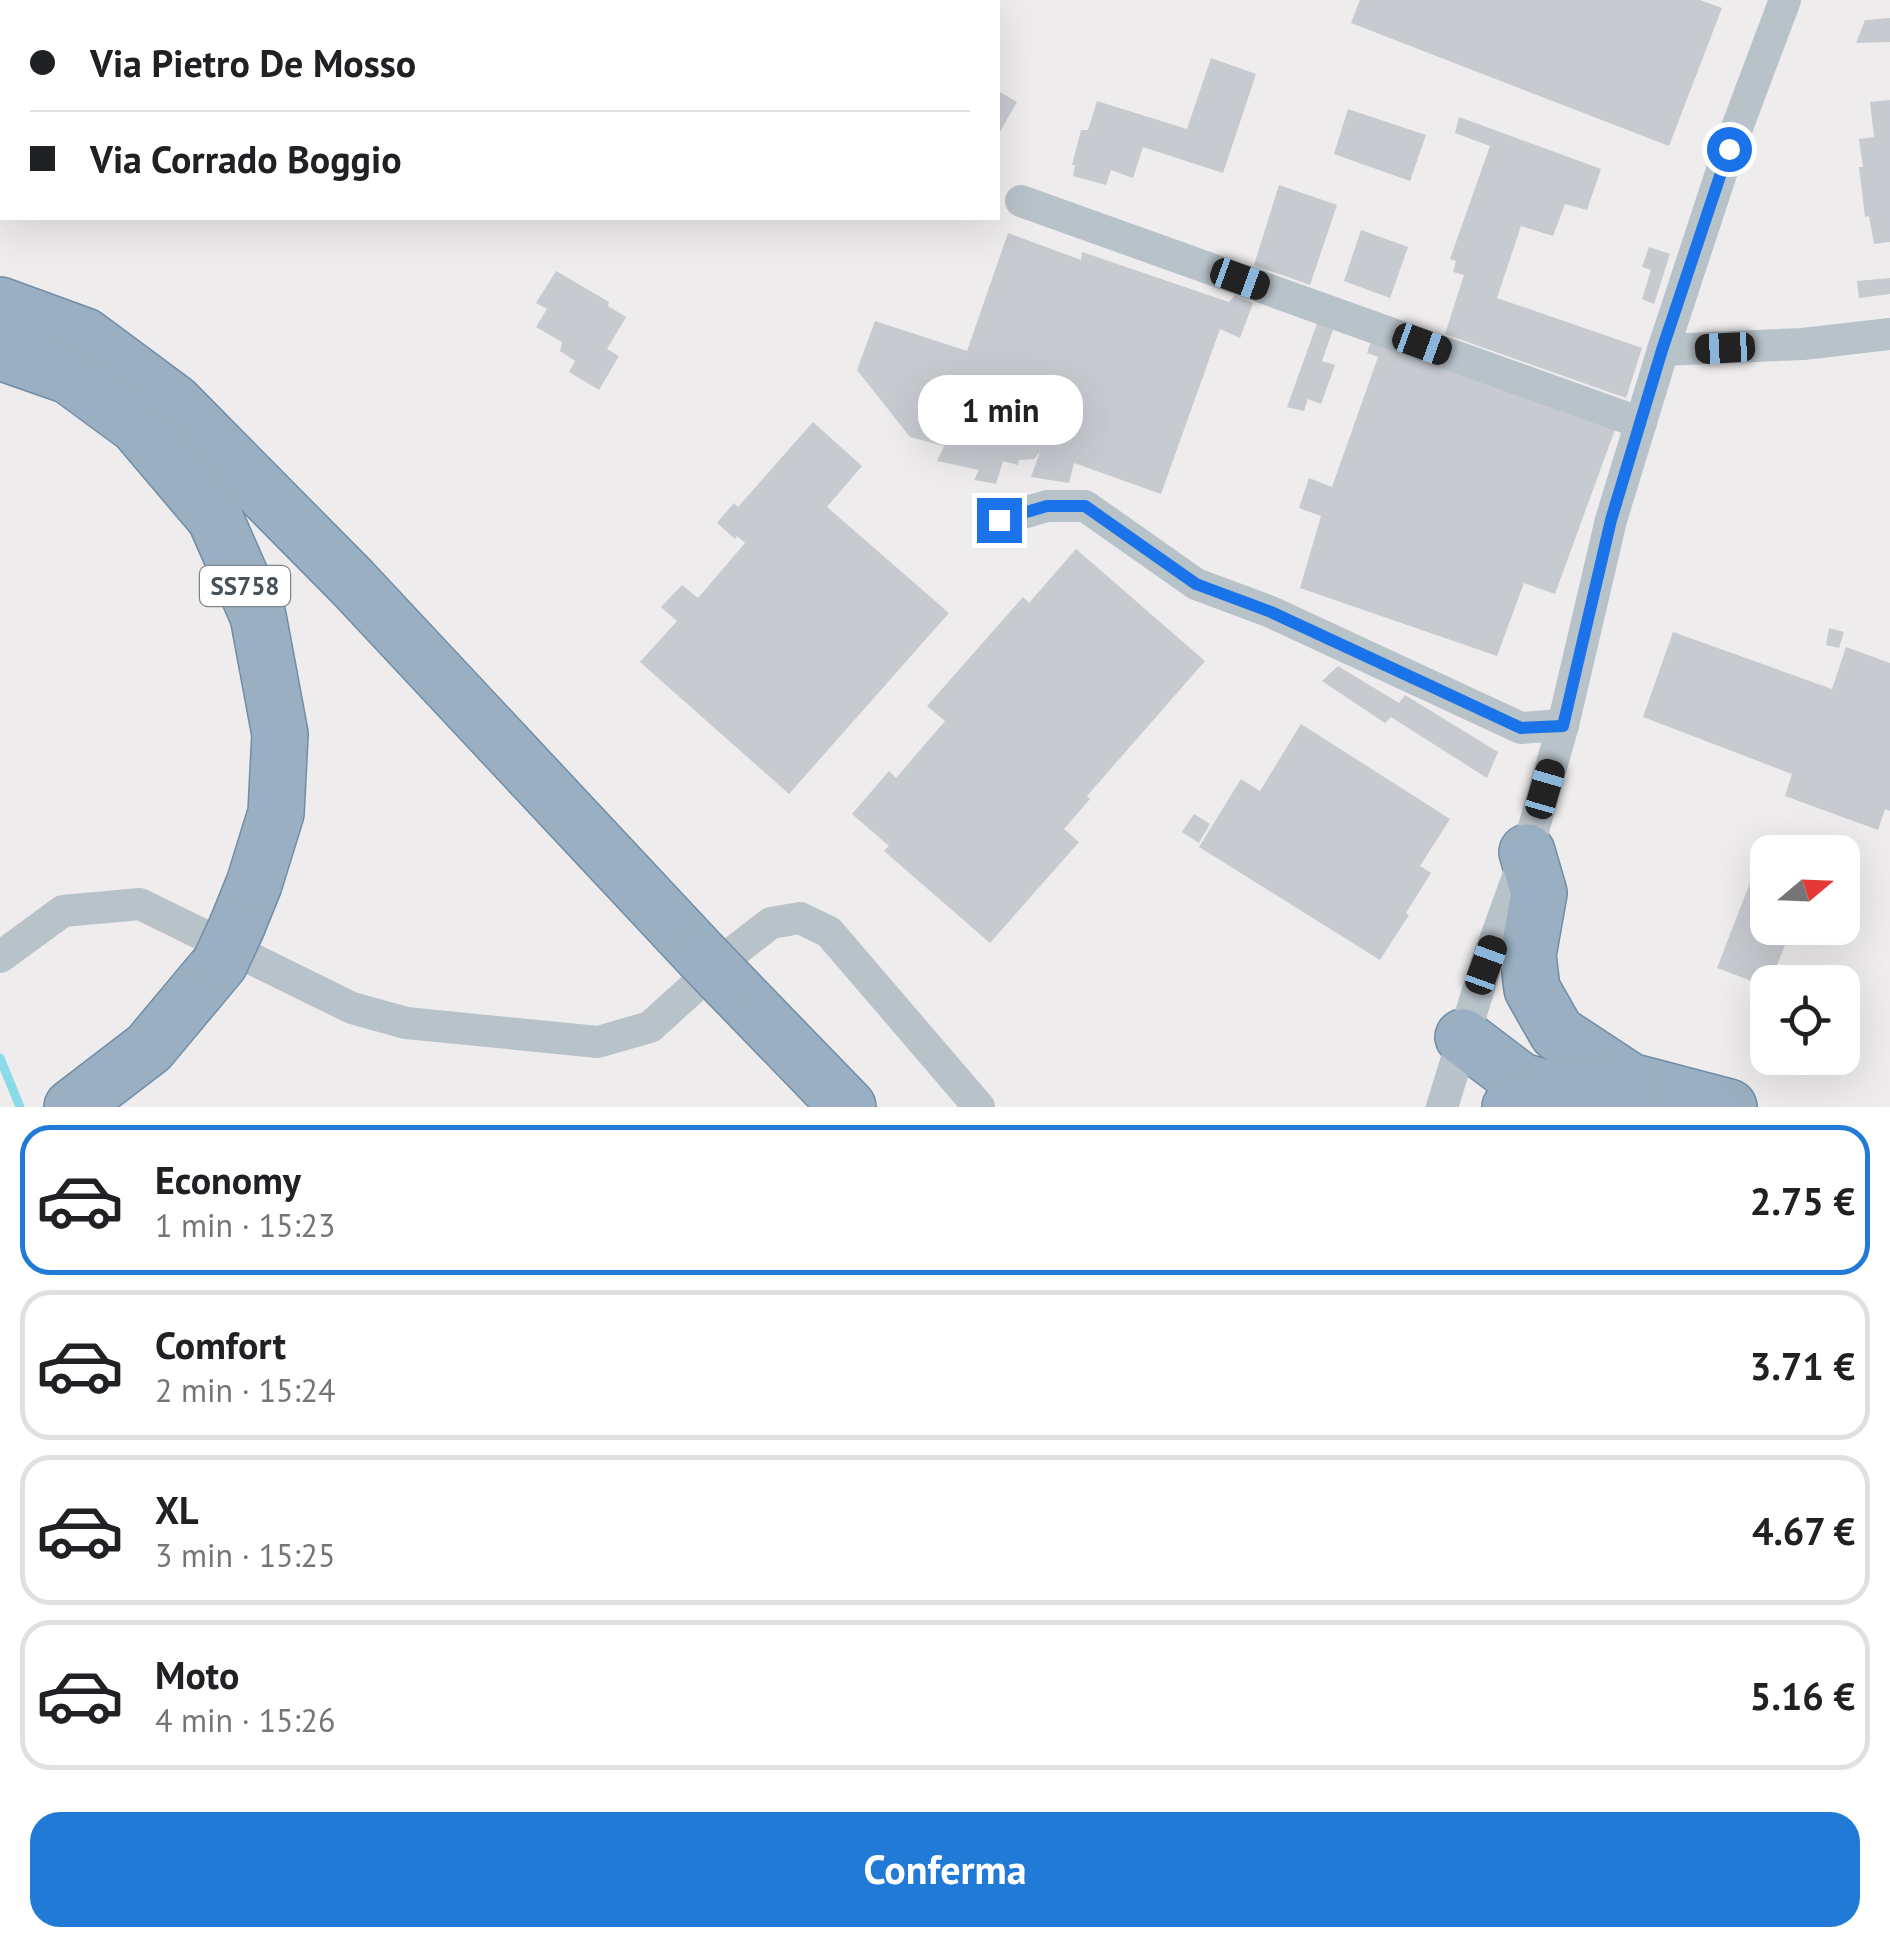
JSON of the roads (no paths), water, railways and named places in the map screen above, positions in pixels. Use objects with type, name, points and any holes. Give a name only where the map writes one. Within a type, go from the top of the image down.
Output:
[{"type":"highway","points":[[0,305],[86,336],[174,402],[352,582],[848,1107]]},
{"type":"highway","name":"SS758","points":[[0,352],[69,376],[137,426],[215,518],[258,616],[280,734],[276,813],[254,884],[229,944],[149,1048],[72,1107]]},
{"type":"highway","points":[[1527,852],[1540,893],[1528,955],[1532,989],[1556,1034],[1630,1081],[1728,1107]]},
{"type":"highway","points":[[1463,1037],[1495,1032],[1556,1034]]},
{"type":"highway","points":[[1463,1037],[1522,1081],[1531,1098],[1630,1081]]},
{"type":"street","points":[[1442,1107],[1527,852],[1563,726],[1611,520],[1662,350],[1729,149],[1785,0]]},
{"type":"street","points":[[1022,200],[1640,422]]},
{"type":"street","points":[[1662,350],[1803,344],[1890,334]]},
{"type":"street","points":[[999,520],[1047,506],[1085,506],[1196,584],[1271,612],[1521,728],[1563,726]]},
{"type":"street","points":[[0,957],[64,910],[140,904],[352,1008],[406,1024],[598,1042],[650,1027],[770,923],[800,918],[829,932],[978,1107]]},
{"type":"waterway","points":[[0,1058],[20,1107]]}]
